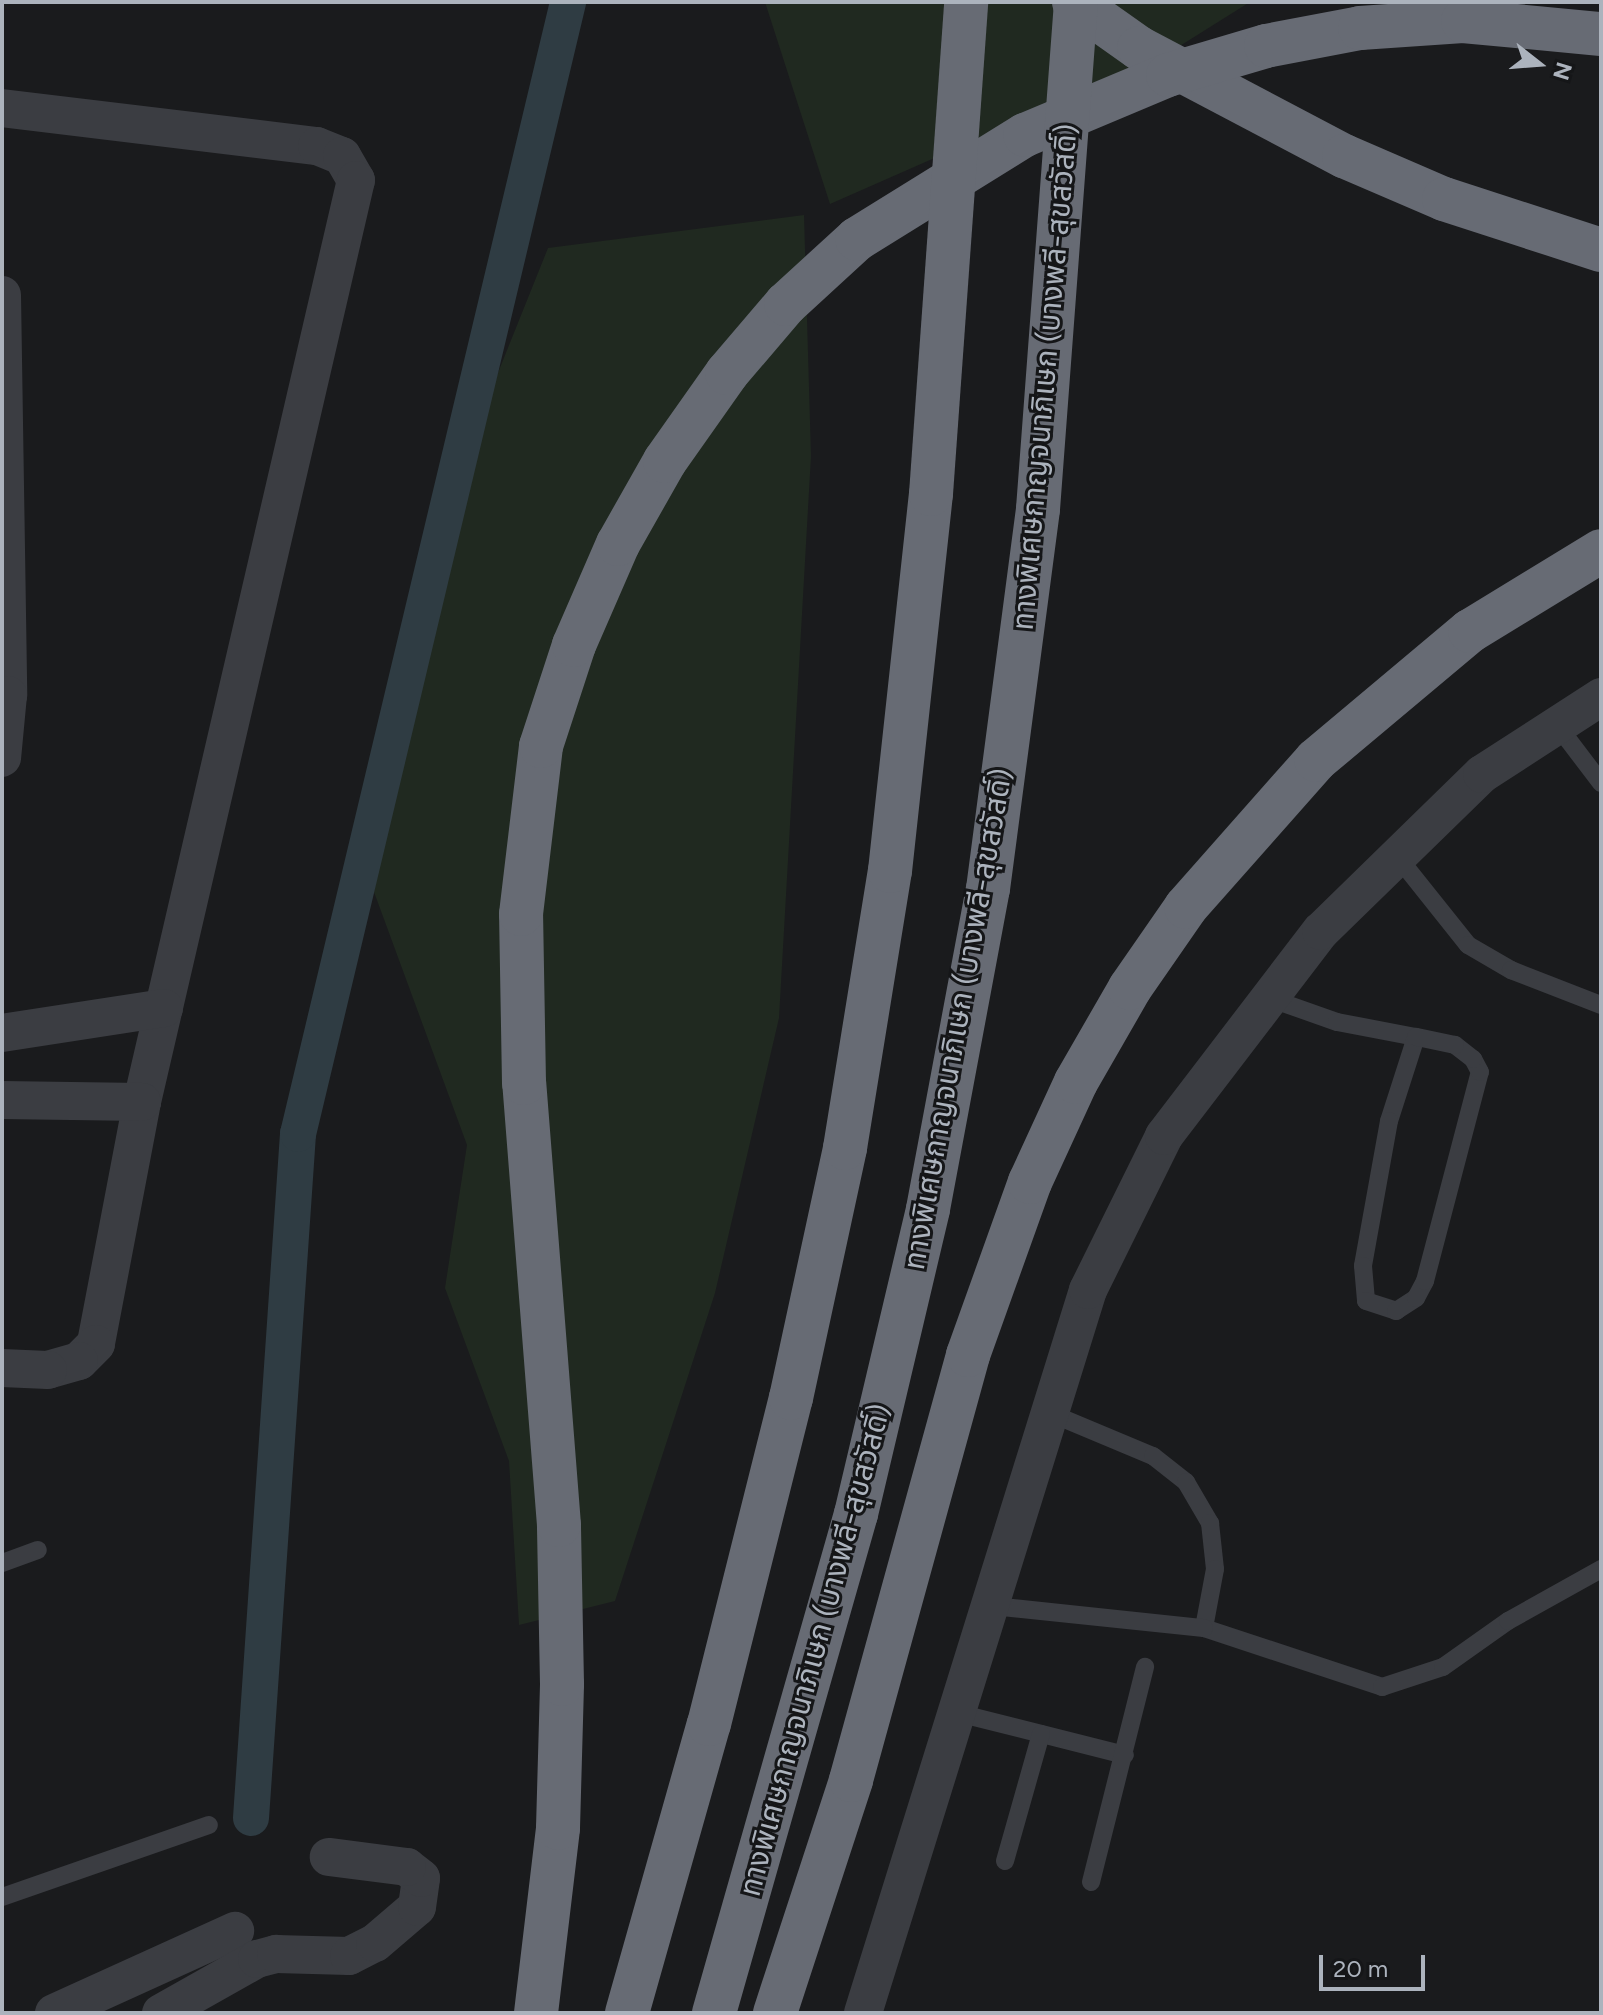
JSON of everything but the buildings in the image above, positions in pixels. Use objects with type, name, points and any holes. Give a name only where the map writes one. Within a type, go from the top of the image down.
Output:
[{"type":"highway","points":[[627,2013],[709,1724],[787,1413],[845,1148],[890,871],[931,494],[966,2]]},
{"type":"highway","points":[[1075,2],[1139,48],[1344,156],[1444,199],[1601,250]]},
{"type":"highway","name":"ทางพิเศษกาญจนาภิเษก (บางพลี-สุขสวัสดิ์)","points":[[714,2013],[856,1514],[928,1209],[988,889],[1038,509],[1075,2]]},
{"type":"highway","points":[[536,2013],[558,1828],[562,1668],[559,1525],[523,1068],[521,914],[541,746],[574,645],[618,544],[665,461],[727,373],[786,304],[857,239],[1025,135],[1168,75],[1266,46],[1360,28],[1463,21],[1601,34]]},
{"type":"highway","points":[[775,2013],[851,1780],[968,1355],[1030,1182],[1076,1082],[1130,988],[1186,907],[1316,760],[1470,631],[1601,551]]},
{"type":"street","points":[[2,108],[317,146],[342,156],[356,180],[142,1102],[96,1344],[79,1361],[48,1370],[2,1368]]},
{"type":"street","points":[[2,295],[8,695],[2,758]]},
{"type":"street","points":[[863,2013],[993,1606],[1088,1290],[1164,1136],[1321,931],[1482,774],[1601,697]]},
{"type":"street","points":[[2,1033],[164,1008]]},
{"type":"street","points":[[2,1100],[142,1102]]},
{"type":"street","points":[[132,1978],[161,2013],[257,1959],[276,1954],[349,1956],[375,1943],[417,1907],[421,1878],[407,1867],[329,1857]]},
{"type":"street","points":[[54,2013],[235,1931]]},
{"type":"lane","points":[[1557,725],[1601,783]]},
{"type":"lane","points":[[1397,856],[1468,945],[1511,970],[1601,1005]]},
{"type":"lane","points":[[1269,998],[1337,1022],[1416,1037],[1455,1045],[1473,1059],[1480,1072],[1425,1281],[1416,1298],[1396,1311],[1366,1301],[1362,1276],[1389,1121],[1416,1037]]},
{"type":"lane","points":[[1050,1413],[1153,1456],[1186,1482],[1210,1523],[1215,1569],[1204,1628]]},
{"type":"lane","points":[[2,1563],[38,1550]]},
{"type":"lane","points":[[993,1606],[1204,1628],[1382,1687],[1443,1667],[1508,1621],[1601,1569]]},
{"type":"lane","points":[[1091,1882],[1145,1667]]},
{"type":"lane","points":[[958,1713],[1125,1755]]},
{"type":"lane","points":[[1005,1861],[1041,1734]]},
{"type":"lane","points":[[2,1897],[209,1825]]},
{"type":"shaded area","points":[[765,2],[1250,2],[1159,59],[830,204]]},
{"type":"shaded area","points":[[804,215],[811,456],[779,1018],[715,1293],[615,1601],[519,1625],[509,1461],[445,1288],[467,1145],[374,892],[451,490],[548,248]]},
{"type":"waterway","points":[[251,1818],[298,1134],[568,2]]}]
